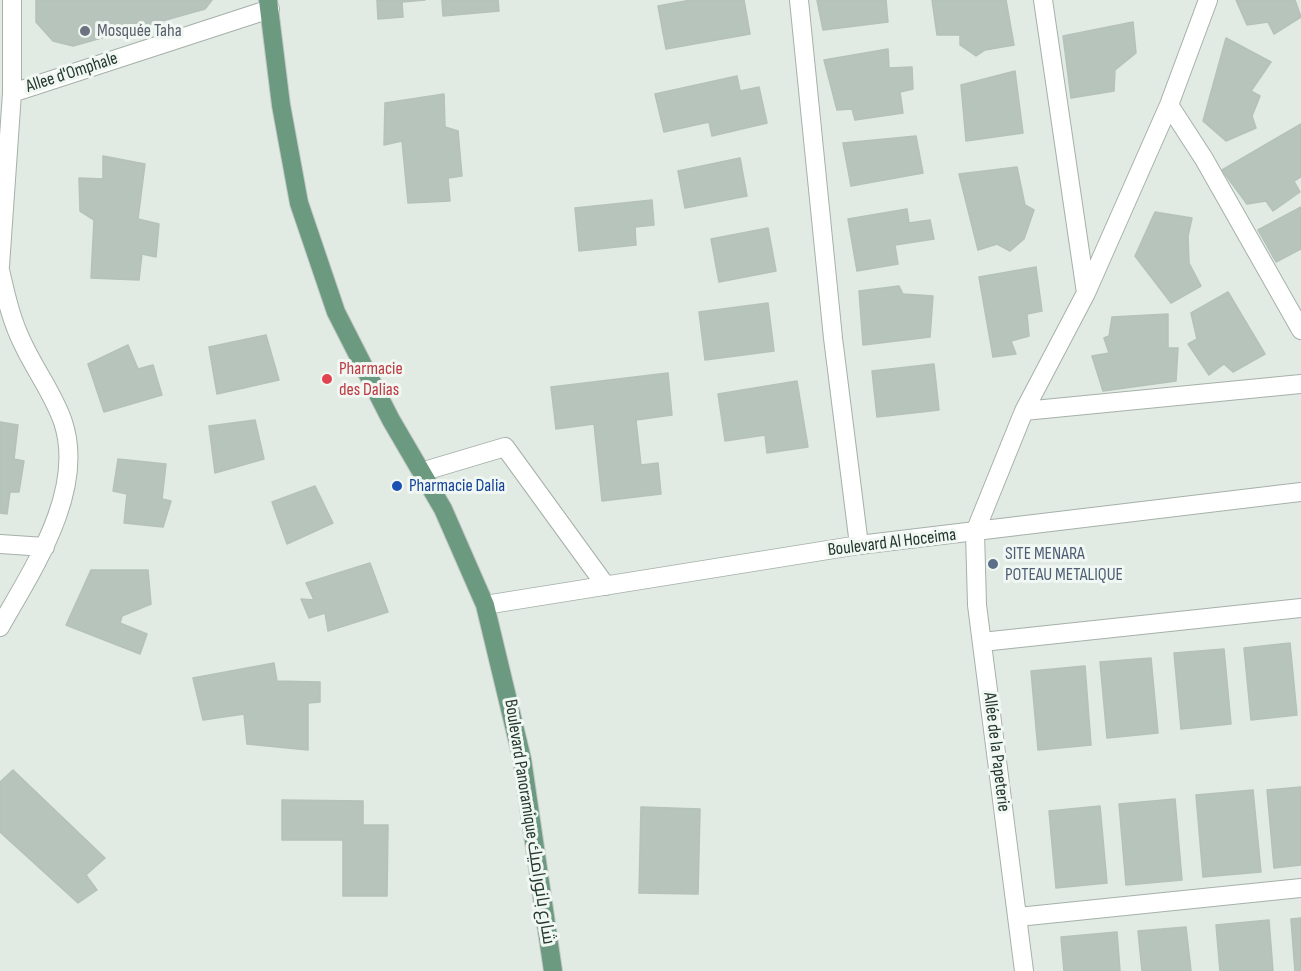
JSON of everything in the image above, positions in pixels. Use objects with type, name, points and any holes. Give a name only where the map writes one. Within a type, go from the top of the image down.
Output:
[{"type":"main road","name":"Boulevard Panoramique شارع بانوراميك","points":[[269,5],[281,105],[299,203],[336,312],[391,420],[451,526],[485,605],[522,759],[553,971]]},
{"type":"street","points":[[0,627],[45,547],[62,499],[68,463],[63,423],[8,310],[0,268],[12,93],[12,0]]},
{"type":"street","points":[[799,0],[833,338],[859,545]]},
{"type":"street","points":[[1043,0],[1086,293]]},
{"type":"street","points":[[975,532],[1024,411],[1086,293],[1169,105],[1208,0]]},
{"type":"street","name":"Allee d'Omphale","points":[[12,93],[269,5]]},
{"type":"street","points":[[1169,105],[1204,159],[1301,330]]},
{"type":"street","points":[[1024,411],[1301,384]]},
{"type":"street","points":[[421,472],[505,447],[606,586]]},
{"type":"street","name":"Boulevard Al Hoceima","points":[[485,605],[859,545],[1301,492]]},
{"type":"street","name":"Allée de la Papeterie","points":[[975,532],[974,565],[982,642],[1024,971]]},
{"type":"street","points":[[0,544],[45,547]]},
{"type":"street","points":[[982,642],[1301,608]]},
{"type":"street","points":[[1018,917],[1301,888]]},
{"type":"building","name":"Mosquée Taha","points":[[36,0],[212,0],[205,9],[73,46],[53,41],[36,22]]},
{"type":"building","points":[[377,0],[425,0],[402,2],[403,17],[378,19]]},
{"type":"building","points":[[442,0],[498,0],[499,11],[443,16]]},
{"type":"building","points":[[691,0],[744,0],[750,34],[666,49],[658,6]]},
{"type":"building","points":[[817,0],[886,0],[888,22],[823,30]]},
{"type":"building","points":[[932,0],[1006,0],[1014,45],[985,50],[976,56],[960,45],[960,35],[937,35]]},
{"type":"building","points":[[1236,0],[1295,0],[1301,17],[1274,34],[1268,22],[1247,25]]},
{"type":"building","points":[[1133,22],[1136,53],[1115,70],[1114,91],[1071,98],[1063,36]]},
{"type":"building","points":[[1226,38],[1271,62],[1251,91],[1260,96],[1252,116],[1256,128],[1226,141],[1203,121]]},
{"type":"building","points":[[888,49],[889,68],[912,67],[913,89],[900,92],[903,113],[855,120],[852,109],[837,110],[824,60]]},
{"type":"building","points":[[1015,71],[1023,133],[966,141],[961,85]]},
{"type":"building","points":[[737,76],[740,91],[759,87],[767,123],[712,136],[709,122],[664,132],[655,94]]},
{"type":"building","points":[[444,94],[445,127],[458,131],[462,176],[448,178],[450,201],[408,203],[402,141],[384,145],[385,103]]},
{"type":"building","points":[[1301,124],[1301,177],[1294,181],[1300,192],[1273,211],[1266,201],[1247,204],[1222,170]]},
{"type":"building","points":[[916,136],[923,173],[851,186],[843,143]]},
{"type":"building","points":[[103,156],[145,164],[138,219],[159,224],[156,257],[142,254],[139,280],[91,278],[94,220],[80,211],[79,178],[103,179]]},
{"type":"building","points":[[740,158],[747,196],[685,208],[678,171]]},
{"type":"building","points":[[1017,167],[1025,205],[1034,210],[1024,239],[1010,251],[997,244],[978,250],[959,174]]},
{"type":"building","points":[[652,200],[654,225],[635,227],[636,245],[579,251],[575,208]]},
{"type":"building","points":[[1301,207],[1301,249],[1276,262],[1258,230]]},
{"type":"building","points":[[907,209],[909,223],[930,220],[934,239],[895,245],[898,264],[857,271],[848,219]]},
{"type":"building","points":[[1155,212],[1192,218],[1188,236],[1189,263],[1201,286],[1171,303],[1135,256]]},
{"type":"building","points":[[768,228],[776,271],[719,282],[711,239]]},
{"type":"building","points":[[1036,267],[1042,311],[1027,314],[1029,336],[1011,341],[1016,354],[993,357],[979,277]]},
{"type":"building","points":[[899,286],[903,294],[933,296],[930,337],[863,345],[859,291]]},
{"type":"building","points":[[1228,292],[1265,354],[1233,372],[1224,364],[1209,375],[1188,344],[1197,339],[1191,313]]},
{"type":"building","points":[[768,303],[774,351],[705,360],[699,312]]},
{"type":"building","points":[[1168,314],[1168,348],[1178,348],[1176,381],[1103,391],[1092,356],[1109,353],[1104,338],[1109,336],[1112,317]]},
{"type":"building","points":[[266,335],[279,380],[217,394],[209,347]]},
{"type":"building","points":[[128,345],[138,369],[153,365],[162,395],[104,412],[88,364]]},
{"type":"building","points":[[934,364],[939,410],[877,417],[872,371]]},
{"type":"building","points":[[668,373],[672,415],[636,420],[641,465],[658,463],[661,494],[602,501],[594,424],[556,429],[551,387]]},
{"type":"building","points":[[797,381],[808,447],[767,453],[765,435],[725,441],[718,394]]},
{"type":"building","points":[[255,420],[264,459],[215,473],[209,426]]},
{"type":"building","points":[[0,422],[18,425],[14,459],[24,461],[19,492],[10,492],[7,514],[0,513]]},
{"type":"building","points":[[118,459],[166,464],[162,499],[171,501],[163,527],[124,523],[127,494],[113,491]]},
{"type":"building","points":[[315,486],[333,523],[287,544],[272,502]]},
{"type":"building","points":[[370,563],[388,612],[328,631],[325,613],[309,618],[301,599],[314,600],[306,583]]},
{"type":"building","points":[[91,570],[148,570],[151,604],[122,616],[120,623],[147,634],[140,654],[66,625]]},
{"type":"building","points":[[1290,643],[1297,715],[1251,720],[1244,648]]},
{"type":"building","points":[[1224,649],[1231,724],[1181,729],[1174,653]]},
{"type":"building","points":[[1151,658],[1158,733],[1107,738],[1100,662]]},
{"type":"building","points":[[274,663],[277,681],[320,682],[320,702],[308,703],[308,750],[247,744],[244,714],[203,720],[193,678]]},
{"type":"building","points":[[1085,666],[1091,745],[1038,750],[1031,671]]},
{"type":"building","points":[[13,770],[105,858],[86,875],[97,890],[78,903],[0,832],[0,782]]},
{"type":"building","points":[[1301,787],[1301,865],[1274,868],[1267,790]]},
{"type":"building","points":[[1253,790],[1261,872],[1203,877],[1196,795]]},
{"type":"building","points":[[1175,799],[1182,880],[1126,885],[1119,804]]},
{"type":"building","points":[[282,800],[363,801],[363,825],[388,825],[387,896],[343,896],[343,840],[282,840]]},
{"type":"building","points":[[1100,806],[1107,883],[1056,888],[1049,811]]},
{"type":"building","points":[[641,807],[700,809],[698,894],[639,893]]},
{"type":"building","points":[[1301,918],[1301,971],[1295,971],[1291,919]]},
{"type":"building","points":[[1269,920],[1273,971],[1220,971],[1216,925]]},
{"type":"building","points":[[1186,927],[1191,971],[1142,971],[1138,931]]},
{"type":"building","points":[[1117,932],[1120,971],[1064,971],[1061,937]]},
{"type":"place","name":"Mosquée Taha","points":[[85,31]]},
{"type":"place","name":"Pharmacie des Dalias","points":[[327,379]]},
{"type":"place","name":"Pharmacie Dalia","points":[[397,486]]},
{"type":"place","name":"SITE MENARA POTEAU METALIQUE","points":[[993,564]]}]
